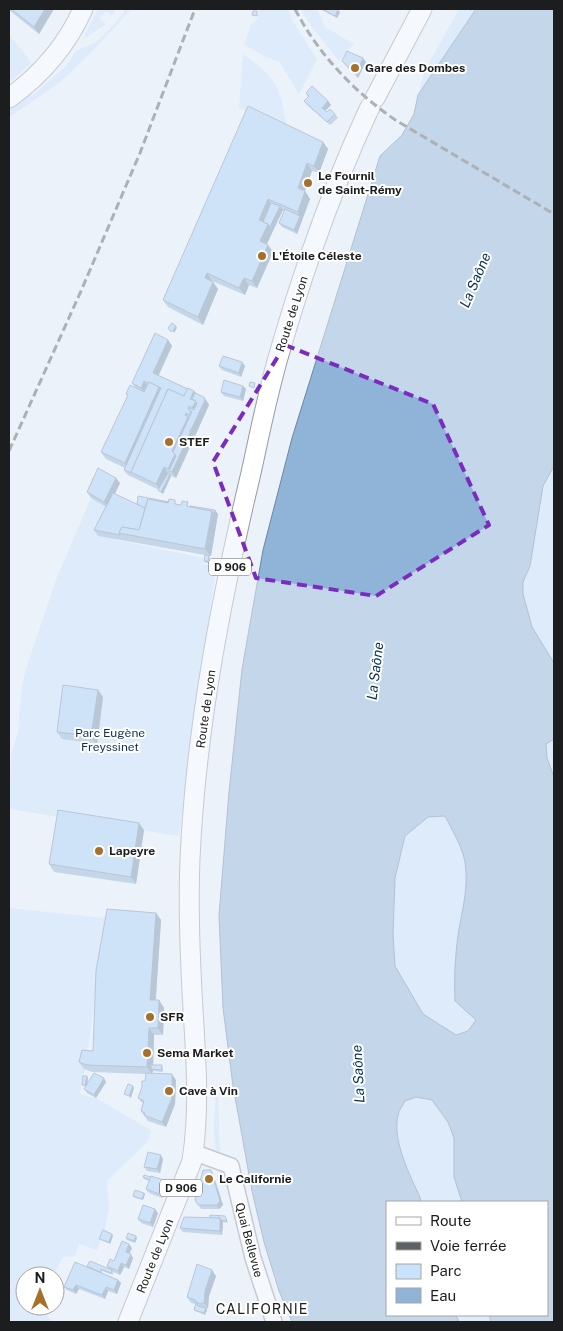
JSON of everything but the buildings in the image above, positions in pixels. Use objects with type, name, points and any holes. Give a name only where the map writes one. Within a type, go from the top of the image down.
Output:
[{"type":"main road","points":[[9,98],[37,74],[57,52],[74,27],[83,9]]},
{"type":"main road","name":"Route de Lyon","points":[[128,1322],[192,1161],[198,1092],[190,934],[190,859],[195,796],[218,623],[243,505],[280,352],[317,238],[354,140],[422,9]]},
{"type":"street","name":"Quai Bellevue","points":[[193,1152],[231,1166],[253,1258],[274,1322]]},
{"type":"highlighted area","points":[[285,345],[433,404],[489,525],[376,596],[256,578],[213,462]]},
{"type":"green space","points":[[98,9],[116,9],[112,16],[106,11],[99,18],[106,24],[82,40]]},
{"type":"green space","points":[[124,9],[131,9],[77,66],[62,80],[9,117],[9,106],[27,92],[32,96],[67,65],[76,51],[96,42],[111,28],[124,12]]},
{"type":"green space","points":[[259,9],[288,9],[292,20],[317,59],[299,95],[280,62],[244,45],[250,26],[258,18]]},
{"type":"green space","points":[[301,9],[317,9],[325,27],[354,44],[339,61],[312,27]]},
{"type":"green space","points":[[459,9],[476,9],[418,95],[425,70]]},
{"type":"green space","points":[[9,34],[31,64],[9,82]]},
{"type":"green space","points":[[243,54],[267,73],[276,86],[287,128],[239,108]]},
{"type":"green space","points":[[554,466],[554,663],[532,627],[523,594],[523,582],[530,566],[543,486]]},
{"type":"green space","name":"Parc Eugène Freyssinet","points":[[91,498],[108,508],[99,536],[203,558],[203,564],[216,567],[179,836],[9,809],[11,755],[18,732],[21,693],[26,668],[57,577]]},
{"type":"green space","points":[[554,739],[554,777],[547,758],[546,744]]},
{"type":"green space","points":[[445,816],[462,850],[466,872],[456,952],[455,1001],[476,1020],[468,1031],[455,1035],[423,1014],[395,966],[393,934],[395,878],[405,836],[428,817]]},
{"type":"green space","points":[[9,908],[105,918],[87,1058],[80,1094],[96,1098],[151,1130],[148,1141],[107,1181],[109,1209],[104,1232],[97,1250],[79,1244],[75,1256],[63,1257],[58,1266],[15,1266],[15,1316],[48,1316],[52,1322],[9,1322]]},
{"type":"green space","points":[[216,1082],[220,1152],[216,1151],[214,1134]]},
{"type":"green space","points":[[416,1097],[432,1100],[448,1122],[454,1138],[454,1177],[462,1201],[421,1201],[403,1158],[398,1135],[399,1113],[405,1101]]},
{"type":"green space","points":[[456,1316],[489,1316],[491,1322],[459,1322]]},
{"type":"water","name":"La Saône","points":[[476,9],[554,9],[554,466],[543,486],[530,566],[523,582],[523,594],[532,627],[554,663],[554,739],[546,744],[547,758],[554,777],[554,1322],[491,1322],[489,1316],[548,1316],[548,1201],[462,1201],[454,1177],[454,1138],[448,1122],[432,1100],[416,1097],[405,1101],[399,1113],[397,1125],[403,1158],[421,1201],[386,1201],[386,1316],[456,1316],[459,1322],[292,1322],[279,1291],[264,1242],[252,1191],[233,1086],[223,1008],[219,915],[229,792],[242,669],[263,550],[292,438],[380,156],[402,135],[414,114],[418,95]],"holes":[[[445,816],[457,838],[465,862],[466,881],[456,952],[455,1001],[476,1020],[468,1031],[456,1035],[423,1014],[395,966],[393,934],[395,878],[405,836],[428,817]]]},
{"type":"railway","points":[[9,451],[81,291],[140,153],[195,9]]},
{"type":"railway","points":[[295,9],[304,26],[326,57],[352,85],[382,110],[397,121],[554,214]]},
{"type":"place","name":"Gare des Dombes","points":[[355,68]]},
{"type":"place","name":"Le Fournil de Saint-Rémy","points":[[308,183]]},
{"type":"place","name":"L'Étoile Céleste","points":[[262,256]]},
{"type":"place","name":"STEF","points":[[169,442]]},
{"type":"place","name":"Lapeyre","points":[[99,851]]},
{"type":"place","name":"SFR","points":[[150,1017]]},
{"type":"place","name":"Sema Market","points":[[147,1053]]},
{"type":"place","name":"Cave à Vin","points":[[169,1091]]},
{"type":"place","name":"Le Californie","points":[[209,1179]]},
{"type":"district","name":"CALIFORNIE","points":[[262,1309]]}]
